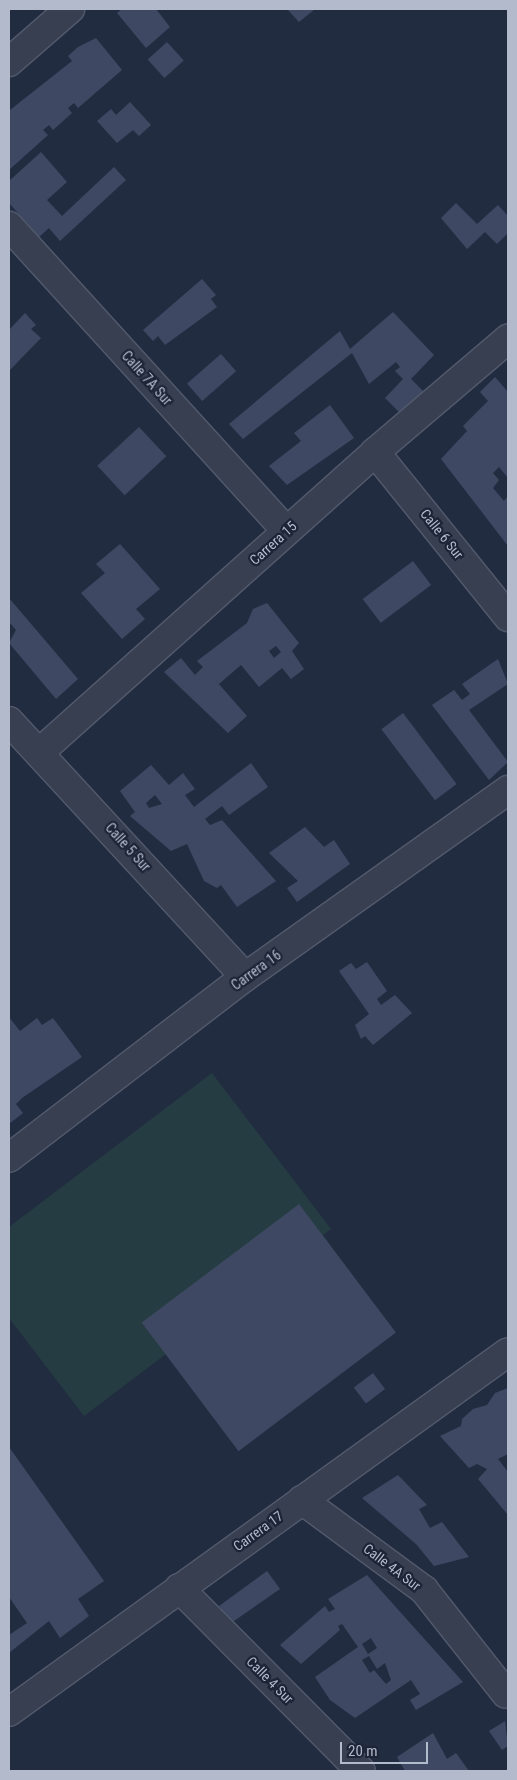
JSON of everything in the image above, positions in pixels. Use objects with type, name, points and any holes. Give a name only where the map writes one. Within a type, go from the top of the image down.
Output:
[{"type":"street","points":[[9,62],[70,9]]},
{"type":"street","name":"Calle 7A Sur","points":[[9,226],[286,530]]},
{"type":"street","name":"Carrera 15","points":[[42,751],[286,530],[508,339]]},
{"type":"street","name":"Calle 6 Sur","points":[[375,452],[505,607]]},
{"type":"street","name":"Calle 5 Sur","points":[[9,721],[42,751],[245,977]]},
{"type":"street","name":"Carrera 16","points":[[9,1158],[245,977],[508,790]]},
{"type":"street","name":"Carrera 17","points":[[9,1712],[508,1352]]},
{"type":"street","name":"Calle 4A Sur","points":[[302,1500],[424,1590],[506,1694]]},
{"type":"street","name":"Calle 4 Sur","points":[[179,1588],[360,1771]]},
{"type":"green space","points":[[212,1073],[331,1229],[323,1235],[395,1333],[238,1450],[166,1354],[84,1416],[9,1318],[9,1227]]},
{"type":"building","points":[[122,9],[156,9],[170,27],[146,48],[117,13]]},
{"type":"building","points":[[287,9],[315,9],[299,22]]},
{"type":"building","points":[[96,38],[122,70],[78,108],[74,103],[68,108],[72,113],[53,130],[49,125],[43,130],[48,135],[9,170],[10,110],[72,61],[68,56],[78,47]]},
{"type":"building","points":[[167,42],[184,61],[164,78],[148,59]]},
{"type":"building","points":[[130,102],[151,125],[139,136],[133,130],[117,143],[97,121],[111,109],[116,115]]},
{"type":"building","points":[[41,152],[67,182],[47,200],[62,216],[114,167],[126,180],[60,241],[49,228],[39,237],[9,203],[9,181]]},
{"type":"building","points":[[456,203],[477,224],[498,205],[508,216],[508,233],[497,244],[485,232],[467,249],[441,218]]},
{"type":"building","points":[[202,279],[216,295],[211,299],[217,307],[165,345],[158,336],[153,341],[143,330]]},
{"type":"building","points":[[393,312],[434,355],[411,379],[428,396],[406,419],[385,398],[403,379],[395,371],[400,367],[396,362],[369,384],[352,353],[243,439],[229,424],[340,331],[350,349]]},
{"type":"building","points":[[25,313],[36,325],[31,329],[41,338],[9,371],[9,330]]},
{"type":"building","points":[[221,354],[236,371],[202,401],[187,384]]},
{"type":"building","points":[[495,377],[508,392],[508,478],[499,467],[493,473],[499,480],[493,488],[504,501],[508,496],[508,546],[441,459],[467,431],[463,426],[488,401],[480,392]]},
{"type":"building","points":[[330,405],[354,438],[287,485],[269,466],[301,441],[294,433]]},
{"type":"building","points":[[139,427],[166,456],[125,495],[97,466]]},
{"type":"building","points":[[120,544],[160,589],[136,609],[145,619],[122,639],[81,593],[105,573],[96,564]]},
{"type":"building","points":[[413,561],[431,585],[381,623],[363,599]]},
{"type":"building","points":[[9,598],[78,679],[56,699],[9,643],[16,630],[9,622]]},
{"type":"building","points":[[267,603],[299,643],[292,651],[304,669],[291,679],[282,668],[259,687],[241,665],[219,684],[210,674],[247,716],[228,733],[164,672],[181,658],[195,675],[203,667],[197,661],[247,623],[253,609]],"holes":[[[276,646],[281,652],[274,658],[269,651]]]},
{"type":"building","points":[[498,659],[508,684],[469,710],[508,762],[489,780],[432,705],[454,690],[462,700],[470,694],[462,684]]},
{"type":"building","points":[[403,713],[457,784],[435,800],[381,729]]},
{"type":"building","points":[[251,763],[268,787],[229,815],[222,806],[205,819],[210,825],[222,820],[276,881],[237,907],[221,885],[217,888],[204,881],[187,844],[171,851],[130,816],[135,812],[120,791],[151,765],[169,785],[183,773],[195,789],[185,795],[194,807]],"holes":[[[155,795],[162,804],[149,808],[146,803]]]},
{"type":"building","points":[[305,827],[324,847],[334,840],[350,864],[297,902],[287,888],[298,881],[269,853]]},
{"type":"building","points":[[367,962],[387,991],[377,999],[381,1005],[395,995],[412,1013],[373,1045],[365,1036],[361,1039],[355,1025],[369,1014],[339,971],[351,963],[356,969]]},
{"type":"building","points":[[9,1017],[20,1031],[37,1018],[42,1025],[53,1018],[82,1057],[22,1098],[16,1104],[23,1113],[9,1124]]},
{"type":"building","points":[[299,1204],[396,1333],[239,1451],[142,1323]]},
{"type":"building","points":[[373,1373],[385,1389],[366,1403],[354,1387]]},
{"type":"building","points":[[508,1388],[508,1454],[498,1459],[508,1472],[508,1515],[478,1479],[487,1469],[477,1464],[469,1468],[440,1436],[461,1426],[462,1419],[473,1409],[487,1405],[495,1393]]},
{"type":"building","points":[[9,1447],[104,1581],[78,1599],[89,1616],[60,1638],[49,1621],[9,1653],[9,1635],[27,1623],[9,1597]]},
{"type":"building","points":[[398,1475],[427,1505],[419,1509],[430,1528],[442,1522],[469,1557],[434,1566],[416,1544],[362,1498]]},
{"type":"building","points":[[267,1571],[280,1589],[234,1621],[228,1617],[219,1606]]},
{"type":"building","points":[[367,1575],[463,1682],[416,1710],[410,1700],[420,1694],[411,1680],[355,1718],[330,1700],[315,1677],[358,1647],[342,1624],[338,1626],[340,1630],[301,1664],[280,1645],[325,1606],[329,1612],[335,1609],[328,1599]],"holes":[[[371,1638],[377,1648],[368,1654],[362,1644]],[[369,1656],[377,1669],[385,1663],[391,1680],[386,1684],[374,1670],[370,1673],[362,1660]]]},
{"type":"building","points":[[505,1721],[508,1746],[502,1750],[489,1731]]},
{"type":"building","points":[[433,1733],[447,1759],[456,1753],[469,1771],[405,1771],[397,1757]]}]
